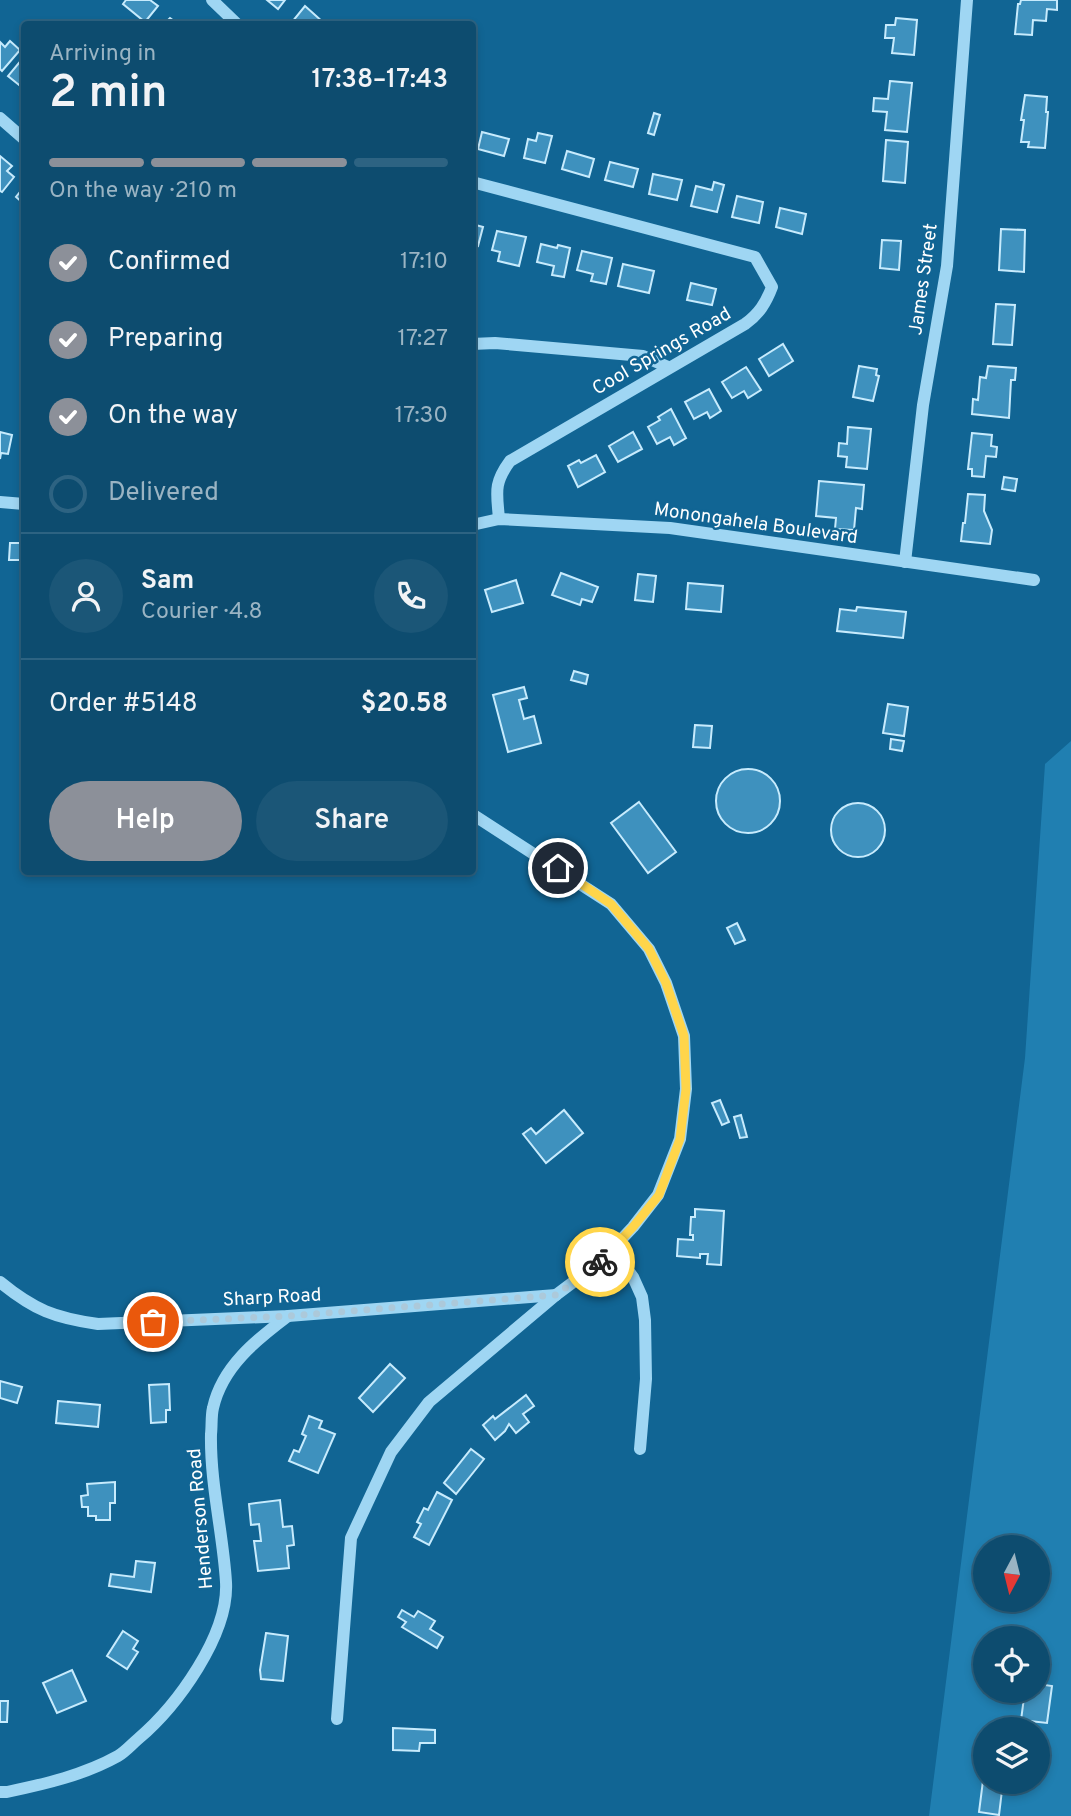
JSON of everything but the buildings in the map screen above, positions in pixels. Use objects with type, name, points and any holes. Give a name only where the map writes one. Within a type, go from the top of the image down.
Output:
[{"type":"street","points":[[212,0],[234,21]]},
{"type":"street","name":"James Street","points":[[905,562],[923,405],[947,266],[967,0]]},
{"type":"street","points":[[0,118],[21,136]]},
{"type":"street","name":"Cool Springs Road","points":[[476,183],[755,257],[772,287],[756,316],[745,324],[510,461],[501,474],[496,489],[499,519]]},
{"type":"street","points":[[476,344],[495,343],[643,356],[668,367]]},
{"type":"street","points":[[0,502],[21,504]]},
{"type":"street","name":"Monongahela Boulevard","points":[[476,524],[499,519],[670,528],[1034,580]]},
{"type":"street","points":[[337,1718],[351,1538],[391,1452],[429,1402],[556,1295],[600,1262],[633,1227],[659,1195],[680,1139],[686,1089],[684,1036],[666,983],[649,949],[611,904],[476,817]]},
{"type":"street","points":[[612,1249],[634,1277],[642,1297],[646,1379],[640,1449]]},
{"type":"street","name":"Sharp Road","points":[[0,1282],[19,1298],[48,1313],[69,1320],[98,1324],[288,1316],[556,1295]]},
{"type":"street","name":"Henderson Road","points":[[0,1792],[53,1782],[119,1755],[152,1727],[186,1687],[222,1618],[226,1584],[211,1454],[213,1408],[233,1366],[256,1340],[288,1316]]},
{"type":"shaded area","points":[[1071,741],[1071,1816],[929,1816],[1025,1058],[1045,764]]},
{"type":"way so far","points":[[153,1322],[288,1316],[556,1295],[600,1262]]},
{"type":"route","points":[[558,868],[611,904],[649,949],[666,983],[684,1036],[686,1089],[680,1139],[659,1195],[600,1262]]}]
